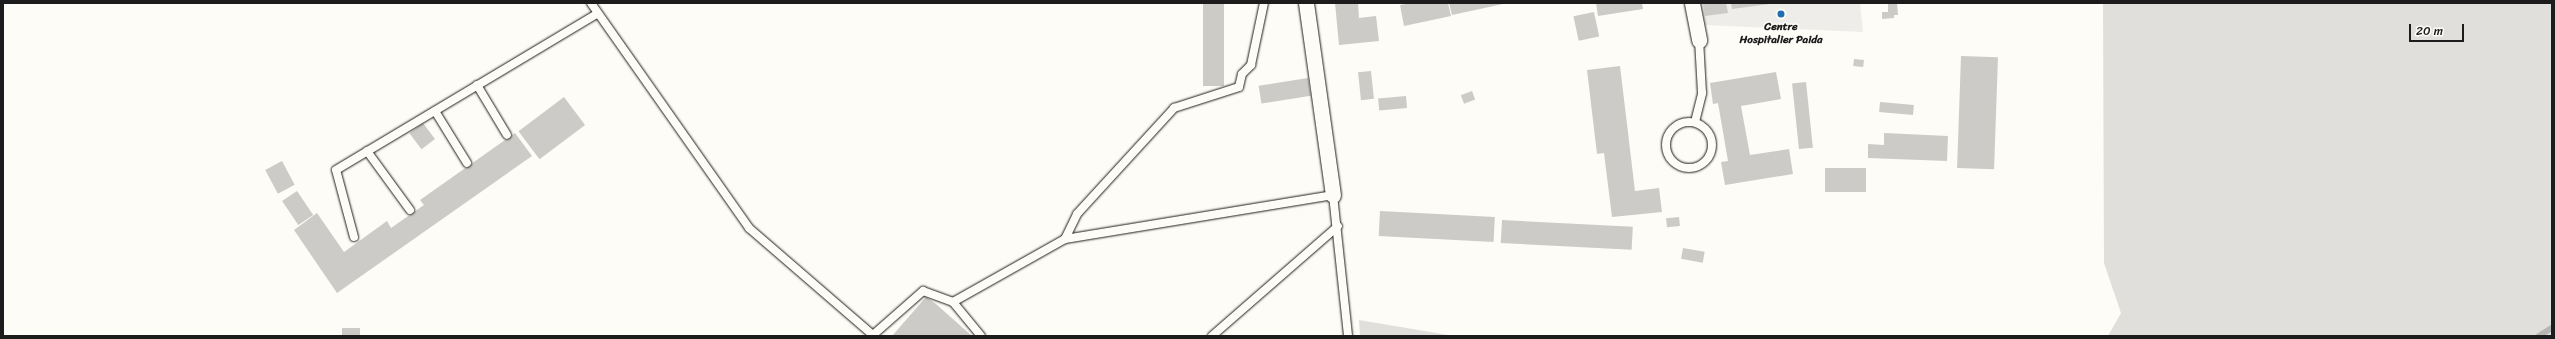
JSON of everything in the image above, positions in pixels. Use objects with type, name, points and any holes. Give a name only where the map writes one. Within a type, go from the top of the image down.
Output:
[{"type":"street","points":[[1306,3],[1334,195]]},
{"type":"street","points":[[1692,3],[1699,40]]},
{"type":"lane","points":[[591,3],[749,228],[873,335],[922,291],[953,302],[981,336]]},
{"type":"lane","points":[[1065,239],[1077,214],[1174,108],[1239,87],[1242,74],[1251,65],[1264,3]]},
{"type":"lane","points":[[354,237],[336,170],[598,13]]},
{"type":"lane","points":[[1695,122],[1702,93],[1699,40]]},
{"type":"lane","points":[[477,86],[507,135]]},
{"type":"lane","points":[[435,111],[467,163]]},
{"type":"lane","points":[[1680,122],[1695,122],[1708,130],[1713,144],[1709,158],[1698,168],[1683,168],[1670,160],[1665,146],[1668,132],[1680,122]]},
{"type":"lane","points":[[367,151],[410,210]]},
{"type":"lane","points":[[953,302],[1065,239],[1334,195],[1348,336]]},
{"type":"lane","points":[[1212,336],[1338,226]]},
{"type":"shaded area","name":"Centre Hospitalier Paida","points":[[1700,3],[1860,3],[1863,32],[1703,25]]},
{"type":"shaded area","points":[[2103,3],[2552,3],[2552,336],[2108,336],[2121,313],[2104,263]]},
{"type":"shaded area","points":[[1359,320],[1454,336],[1360,336]]},
{"type":"building","points":[[1203,3],[1224,3],[1224,86],[1203,86]]},
{"type":"building","points":[[1335,3],[1358,3],[1359,18],[1376,16],[1379,41],[1339,45]]},
{"type":"building","points":[[1411,3],[1448,3],[1451,16],[1404,26],[1400,5]]},
{"type":"building","points":[[1449,3],[1503,3],[1503,4],[1452,15]]},
{"type":"building","points":[[1596,3],[1642,3],[1643,9],[1598,16]]},
{"type":"building","points":[[1703,3],[1726,3],[1728,13],[1705,16]]},
{"type":"building","points":[[1731,3],[1770,3],[1770,4],[1732,9]]},
{"type":"building","points":[[1888,3],[1897,3],[1898,15],[1894,15],[1894,18],[1882,19],[1882,12],[1888,12]]},
{"type":"building","points":[[1594,12],[1599,36],[1579,41],[1573,16]]},
{"type":"building","points":[[1961,56],[1998,57],[1994,169],[1957,168]]},
{"type":"building","points":[[1854,59],[1864,60],[1863,67],[1853,66]]},
{"type":"building","points":[[1620,66],[1635,191],[1659,188],[1662,212],[1612,217],[1604,153],[1597,154],[1587,70]]},
{"type":"building","points":[[1371,71],[1374,99],[1361,100],[1358,72]]},
{"type":"building","points":[[1776,72],[1781,99],[1741,106],[1750,155],[1789,149],[1793,174],[1725,185],[1721,162],[1728,161],[1718,103],[1713,104],[1710,83]]},
{"type":"building","points":[[1308,78],[1311,96],[1261,104],[1259,86]]},
{"type":"building","points":[[1806,82],[1813,148],[1799,149],[1792,83]]},
{"type":"building","points":[[1472,91],[1475,99],[1464,104],[1461,95]]},
{"type":"building","points":[[1406,96],[1407,108],[1379,110],[1378,98]]},
{"type":"building","points":[[564,97],[585,125],[540,159],[518,131]]},
{"type":"building","points":[[1880,102],[1914,105],[1913,115],[1879,112]]},
{"type":"building","points":[[423,123],[435,139],[421,149],[409,133]]},
{"type":"building","points":[[515,133],[532,156],[337,293],[294,230],[317,213],[344,252],[387,221],[391,228],[424,205],[420,200]]},
{"type":"building","points":[[1884,133],[1948,136],[1947,161],[1868,158],[1868,144],[1884,145]]},
{"type":"building","points":[[282,161],[295,185],[278,194],[265,170]]},
{"type":"building","points":[[1825,168],[1866,168],[1866,192],[1825,192]]},
{"type":"building","points":[[297,191],[313,215],[298,225],[282,201]]},
{"type":"building","points":[[1380,211],[1495,217],[1494,242],[1379,236]]},
{"type":"building","points":[[1679,217],[1680,226],[1667,227],[1666,218]]},
{"type":"building","points":[[1502,220],[1633,227],[1632,250],[1501,243]]},
{"type":"building","points":[[1683,248],[1705,252],[1703,263],[1681,259]]},
{"type":"building","points":[[926,297],[936,304],[972,336],[892,336]]},
{"type":"building","points":[[342,328],[360,328],[360,336],[342,336]]},
{"type":"waterway","points":[[2539,336],[2552,328]]},
{"type":"place","name":"Centre Hospitalier Paida","points":[[1781,14]]}]
